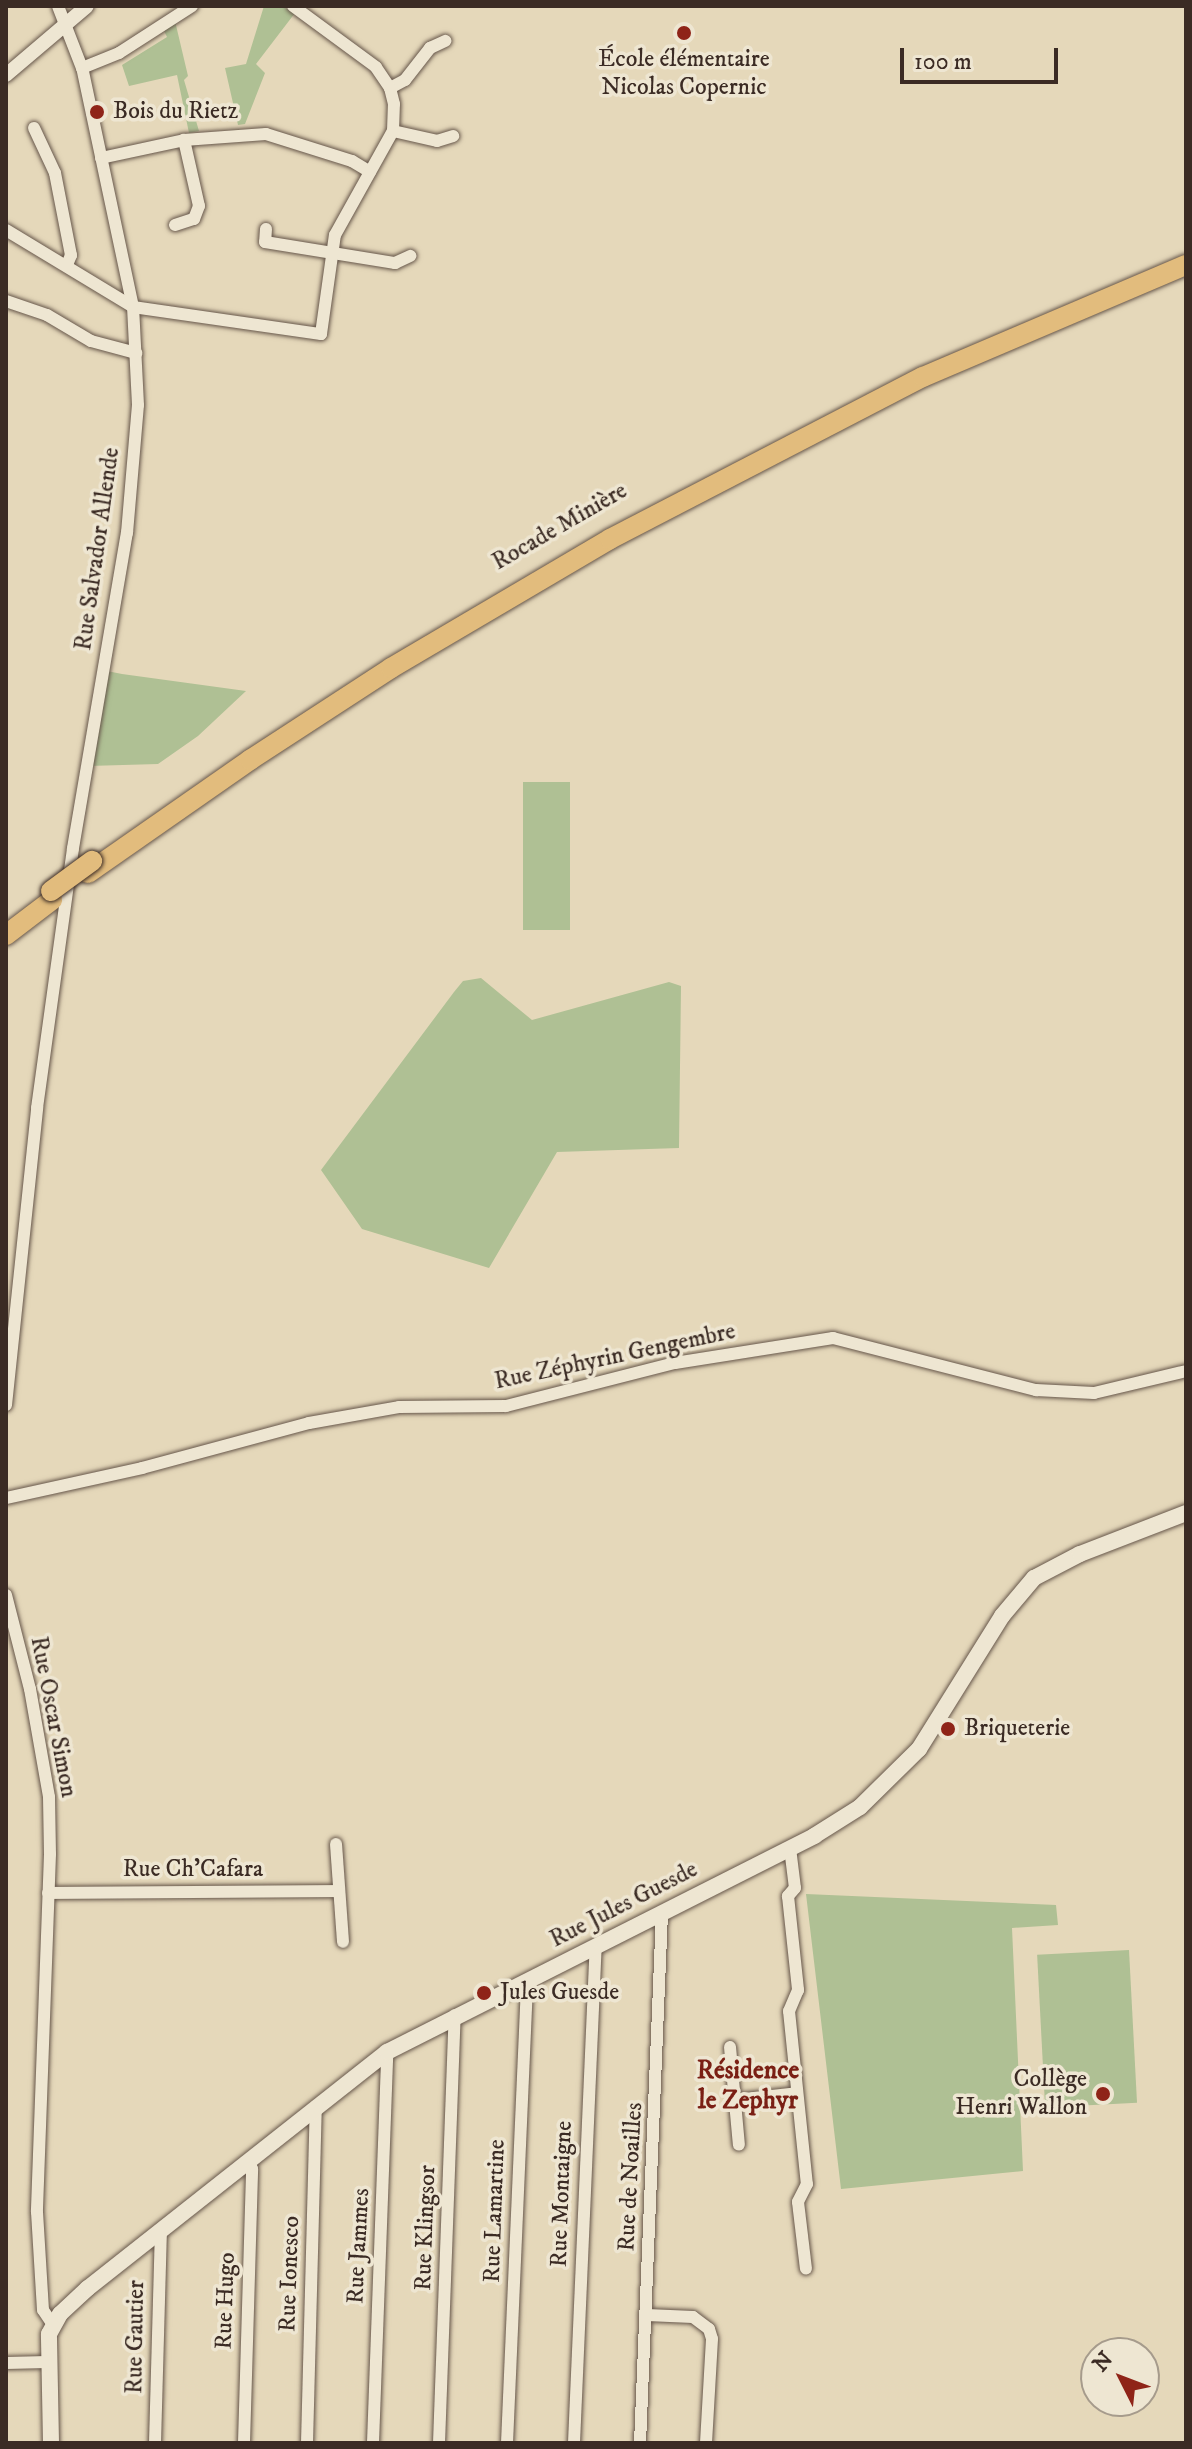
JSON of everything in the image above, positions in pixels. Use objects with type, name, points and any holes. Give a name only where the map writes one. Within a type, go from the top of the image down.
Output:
[{"type":"highway","name":"Rocade Minière","points":[[6,925],[52,895],[277,730],[371,669],[631,516],[785,434],[918,370],[1186,254]]},
{"type":"highway","name":"Rocade Minière","points":[[90,867],[391,668],[667,508],[923,377],[1186,265]]},
{"type":"highway","name":"Rocade Minière","points":[[6,935],[52,895]]},
{"type":"main road","name":"Rue Jules Guesde","points":[[53,2325],[88,2288],[387,2052],[790,1848],[860,1807],[901,1770],[931,1732],[1002,1616],[1034,1578],[1080,1554],[1186,1513]]},
{"type":"main road","points":[[51,2443],[47,2346],[53,2325]]},
{"type":"street","name":"Rue Salvador Allende","points":[[6,1405],[34,1138],[73,848],[134,486],[138,405],[133,307],[82,68],[58,6]]},
{"type":"street","points":[[6,75],[87,6]]},
{"type":"street","points":[[82,68],[119,53],[192,6]]},
{"type":"street","points":[[6,230],[133,307],[321,334],[332,254],[341,219],[393,131],[394,104],[390,88],[376,67],[293,6]]},
{"type":"street","points":[[390,88],[405,80],[430,48],[445,41]]},
{"type":"street","points":[[34,128],[55,173],[71,255],[67,265]]},
{"type":"street","points":[[393,131],[437,141],[453,136]]},
{"type":"street","points":[[101,158],[184,140],[266,134],[352,161],[370,172]]},
{"type":"street","points":[[175,225],[194,219],[199,206],[184,140]]},
{"type":"street","points":[[266,229],[265,242],[395,263],[410,256]]},
{"type":"street","points":[[6,301],[47,315],[91,341],[136,353]]},
{"type":"street","name":"Rue Zéphyrin Gengembre","points":[[6,1498],[142,1468],[309,1423],[399,1407],[506,1406],[675,1363],[833,1338],[1036,1390],[1094,1393],[1186,1371]]},
{"type":"street","name":"Rue Oscar Simon","points":[[6,1595],[44,1758],[50,1816],[37,2212],[43,2310],[53,2325]]},
{"type":"street","points":[[336,1844],[343,1942]]},
{"type":"street","points":[[790,1848],[795,1888],[788,1896],[798,1990],[789,2011],[807,2184],[798,2202],[806,2269]]},
{"type":"street","name":"Rue Ch'Cafara","points":[[48,1893],[339,1891]]},
{"type":"street","name":"Rue de Noailles","points":[[640,2443],[662,1913]]},
{"type":"street","name":"Rue Montaigne","points":[[574,2443],[596,1947]]},
{"type":"street","name":"Rue Lamartine","points":[[507,2443],[527,1980]]},
{"type":"street","name":"Rue Klingsor","points":[[439,2443],[455,2015]]},
{"type":"street","points":[[730,2047],[739,2145]]},
{"type":"street","name":"Rue Jammes","points":[[373,2443],[387,2052]]},
{"type":"street","points":[[736,2100],[797,2093]]},
{"type":"street","name":"Rue Ionesco","points":[[307,2443],[316,2106]]},
{"type":"street","name":"Rue Hugo","points":[[244,2443],[252,2169],[249,2160]]},
{"type":"street","name":"Rue Gautier","points":[[155,2443],[161,2232]]},
{"type":"street","points":[[647,2315],[693,2317],[709,2329],[712,2339],[706,2443]]},
{"type":"street","points":[[6,2363],[47,2362]]},
{"type":"green space","points":[[264,6],[281,6],[295,13],[256,64],[265,73],[245,124],[238,125],[225,68],[246,64]]},
{"type":"green space","points":[[175,21],[188,76],[184,80],[199,131],[189,133],[177,75],[129,86],[122,65],[167,37],[163,29]]},
{"type":"green space","points":[[102,670],[246,691],[198,736],[158,764],[88,766]]},
{"type":"green space","points":[[523,782],[570,782],[570,930],[523,930]]},
{"type":"green space","points":[[481,978],[532,1020],[669,982],[681,986],[679,1148],[557,1152],[489,1268],[362,1229],[321,1170],[463,981]]},
{"type":"green space","points":[[806,1894],[1056,1905],[1058,1925],[1012,1928],[1023,2171],[841,2189]]},
{"type":"green space","points":[[1129,1950],[1137,2103],[1045,2108],[1037,1955]]},
{"type":"place","name":"École élémentaire Nicolas Copernic","points":[[684,33]]},
{"type":"place","name":"Bois du Rietz","points":[[97,112]]},
{"type":"place","name":"Briqueterie","points":[[948,1729]]},
{"type":"place","name":"Jules Guesde","points":[[484,1993]]},
{"type":"place","name":"Collège Henri Wallon","points":[[1103,2094]]},
{"type":"district","name":"Résidence le Zephyr","points":[[748,2086]]}]
